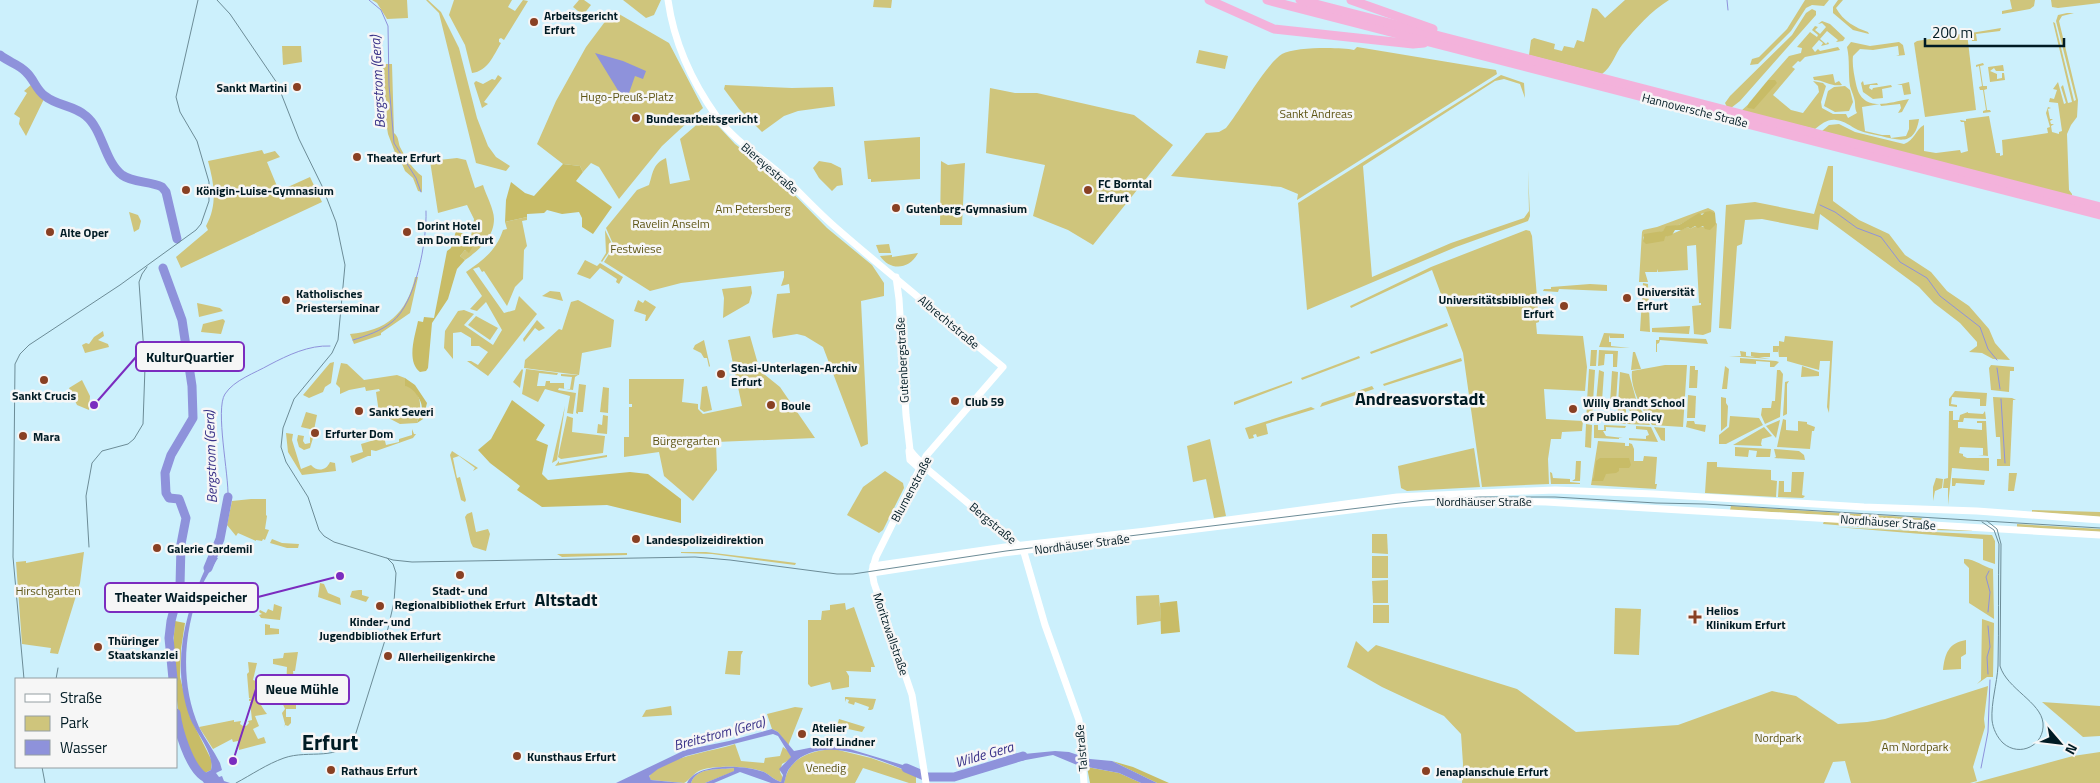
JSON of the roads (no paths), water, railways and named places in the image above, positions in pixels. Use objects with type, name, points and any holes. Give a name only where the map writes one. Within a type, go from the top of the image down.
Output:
[{"type":"highway","points":[[1209,0],[1274,29],[1413,44],[1432,42]]},
{"type":"highway","name":"Hannoversche Straße","points":[[1267,0],[2100,215]]},
{"type":"highway","name":"Hannoversche Straße","points":[[1300,0],[2100,208]]},
{"type":"highway","points":[[1351,0],[1449,35],[1458,41]]},
{"type":"main road","name":"Biereyestraße","points":[[668,0],[675,35],[686,66],[711,108],[726,128],[743,145],[780,174],[833,225],[896,277]]},
{"type":"main road","name":"Albrechtstraße","points":[[896,277],[1002,367]]},
{"type":"main road","name":"Gutenbergstraße","points":[[896,277],[910,460],[922,466]]},
{"type":"main road","name":"Blumenstraße","points":[[872,569],[922,466],[1002,367]]},
{"type":"main road","points":[[908,444],[912,455],[922,466]]},
{"type":"main road","name":"Bergstraße","points":[[922,466],[1022,548],[1037,600],[1066,686]]},
{"type":"main road","name":"Nordhäuser Straße","points":[[872,569],[1398,497],[1555,490],[1977,511],[2100,520]]},
{"type":"main road","name":"Nordhäuser Straße","points":[[1022,548],[1361,508],[1474,500],[1555,502],[2100,535]]},
{"type":"main road","name":"Moritzwallstraße","points":[[872,569],[912,695],[926,781]]},
{"type":"main road","name":"Talstraße","points":[[1066,686],[1079,720],[1084,783]]},
{"type":"water","points":[[595,53],[623,61],[646,71],[643,79],[635,76],[628,96],[624,94],[622,97]]},
{"type":"water","points":[[207,558],[218,558],[203,584],[190,622],[187,640],[187,675],[189,693],[199,727],[220,763],[222,770],[216,773],[219,777],[222,776],[224,781],[230,783],[204,783],[193,769],[198,766],[201,772],[205,773],[211,770],[211,764],[208,750],[190,718],[184,699],[181,679],[183,640],[187,621],[192,602],[207,565]]},
{"type":"water","points":[[772,729],[778,732],[794,751],[819,746],[843,747],[916,769],[916,774],[850,752],[816,751],[801,757],[789,769],[784,783],[771,783],[740,772],[714,783],[705,783],[734,771],[734,768],[704,771],[698,774],[691,783],[687,783],[692,776],[701,771],[722,767],[745,768],[764,772],[781,782],[783,775],[779,769],[791,757],[778,736],[773,734],[686,756],[658,769],[649,776],[651,780],[683,783],[616,783],[685,750],[729,741]]},
{"type":"water","points":[[1055,751],[1069,752],[1090,759],[1112,761],[1157,783],[1141,783],[1119,773],[1077,765],[1053,755],[1014,762],[1012,755]]},
{"type":"waterway","name":"Bergstrom (Gera)","points":[[369,0],[381,10],[388,26],[389,85],[394,143],[416,178],[421,192]]},
{"type":"waterway","points":[[1727,0],[1728,10]]},
{"type":"waterway","points":[[0,55],[23,69],[45,96],[86,116],[96,129],[111,162],[122,175],[126,178],[162,187],[166,192],[177,239]]},
{"type":"waterway","points":[[1820,205],[1835,212],[1857,228],[1881,237],[1900,262],[1927,278],[1940,296],[1980,327],[1988,349],[1997,360]]},
{"type":"waterway","name":"Bergstrom (Gera)","points":[[353,340],[388,325],[400,313],[408,301],[422,254],[426,211]]},
{"type":"waterway","points":[[163,268],[182,320],[192,386],[193,418],[171,455],[165,473],[166,493],[169,498],[179,499],[186,518],[181,544],[180,586],[171,621],[169,638],[173,678]]},
{"type":"waterway","name":"Bergstrom (Gera)","points":[[228,497],[221,413],[225,394],[239,381],[251,374],[299,351],[314,347],[330,346]]},
{"type":"waterway","points":[[1997,368],[2000,389]]},
{"type":"waterway","points":[[2001,399],[2005,463]]},
{"type":"waterway","name":"Bergstrom (Gera)","points":[[208,568],[220,539],[228,497]]},
{"type":"waterway","points":[[1988,612],[1990,592],[1986,577],[1989,571]]},
{"type":"waterway","points":[[1988,626],[1990,647],[1987,657],[1988,674]]},
{"type":"waterway","points":[[1981,768],[1988,732],[1990,680]]},
{"type":"waterway","points":[[178,724],[189,756],[203,776]]},
{"type":"waterway","name":"Wilde Gera","points":[[906,768],[927,777],[954,777],[1023,756]]},
{"type":"tram line","points":[[24,678],[13,557],[15,364],[20,354],[29,345],[120,285],[196,230],[201,224],[209,201],[209,182],[197,141],[180,112],[176,97],[198,0]]},
{"type":"tram line","points":[[217,0],[230,14],[277,83],[299,139],[322,186],[336,222],[345,265],[338,340],[332,353],[294,399],[283,428],[281,447],[286,462],[308,497],[319,530],[324,536],[334,542],[393,560],[412,562],[695,557],[837,574],[853,574],[1006,551],[1425,500],[1480,497],[1555,497],[1705,504],[2100,528]]},
{"type":"tram line","points":[[89,547],[86,496],[92,463],[102,451],[128,444],[134,439],[143,424],[145,367],[139,282],[147,267]]},
{"type":"tram line","points":[[1982,522],[1994,530],[1999,544],[1998,666],[1992,706],[1993,723],[1996,733],[2003,743],[2010,747],[2024,749],[2036,743],[2040,738],[2043,731],[2043,723],[2041,715],[2036,708],[2009,682],[2000,666],[2001,544],[1997,529],[1987,521]]},
{"type":"tram line","points":[[236,783],[265,766],[284,758],[341,750],[355,736],[386,637],[394,602],[396,573],[393,564],[387,558]]},
{"type":"tram line","points":[[56,678],[58,668]]},
{"type":"tram line","points":[[42,768],[45,783]]},
{"type":"place","name":"Arbeitsgericht Erfurt","points":[[534,22]]},
{"type":"place","name":"Sankt Martini","points":[[297,87]]},
{"type":"place","name":"Bundesarbeitsgericht","points":[[636,118]]},
{"type":"place","name":"Theater Erfurt","points":[[357,157]]},
{"type":"place","name":"Königin-Luise-Gymnasium","points":[[186,190]]},
{"type":"place","name":"FC Borntal Erfurt","points":[[1088,190]]},
{"type":"place","name":"Gutenberg-Gymnasium","points":[[896,208]]},
{"type":"place","name":"Alte Oper","points":[[50,232]]},
{"type":"place","name":"Dorint Hotel am Dom Erfurt","points":[[407,232]]},
{"type":"place","name":"Universität Erfurt","points":[[1627,298]]},
{"type":"place","name":"Katholisches Priesterseminar","points":[[286,300]]},
{"type":"place","name":"Universitätsbibliothek Erfurt","points":[[1564,306]]},
{"type":"place","name":"Stasi-Unterlagen-Archiv Erfurt","points":[[721,374]]},
{"type":"place","name":"Sankt Crucis","points":[[44,380]]},
{"type":"place","name":"Club 59","points":[[955,401]]},
{"type":"place","name":"KulturQuartier","points":[[94,405]]},
{"type":"place","name":"Boule","points":[[771,405]]},
{"type":"place","name":"Willy Brandt School of Public Policy","points":[[1573,409]]},
{"type":"place","name":"Sankt Severi","points":[[359,411]]},
{"type":"place","name":"Erfurter Dom","points":[[315,433]]},
{"type":"place","name":"Mara","points":[[23,436]]},
{"type":"place","name":"Landespolizeidirektion","points":[[636,539]]},
{"type":"place","name":"Galerie Cardemil","points":[[157,548]]},
{"type":"place","name":"Stadt- und Regionalbibliothek Erfurt","points":[[460,575]]},
{"type":"place","name":"Theater Waidspeicher","points":[[340,576]]},
{"type":"place","name":"Kinder- und Jugendbibliothek Erfurt","points":[[380,606]]},
{"type":"place","name":"Helios Klinikum Erfurt","points":[[1695,617]]},
{"type":"place","name":"Thüringer Staatskanzlei","points":[[98,647]]},
{"type":"place","name":"Allerheiligenkirche","points":[[388,656]]},
{"type":"place","name":"Atelier Rolf Lindner","points":[[802,734]]},
{"type":"place","name":"Kunsthaus Erfurt","points":[[517,756]]},
{"type":"place","name":"Neue Mühle","points":[[233,761]]},
{"type":"place","name":"Rathaus Erfurt","points":[[331,770]]},
{"type":"place","name":"Jenaplanschule Erfurt","points":[[1426,771]]},
{"type":"district","name":"Andreasvorstadt","points":[[1420,398]]},
{"type":"district","name":"Altstadt","points":[[566,599]]},
{"type":"district","name":"Erfurt","points":[[330,742]]},
{"type":"park label","name":"Hugo-Preuß-Platz","points":[[627,96]]},
{"type":"park label","name":"Sankt Andreas","points":[[1316,113]]},
{"type":"park label","name":"Am Petersberg","points":[[753,208]]},
{"type":"park label","name":"Ravelin Anselm","points":[[671,223]]},
{"type":"park label","name":"Festwiese","points":[[636,248]]},
{"type":"park label","name":"Bürgergarten","points":[[686,440]]},
{"type":"park label","name":"Hirschgarten","points":[[48,590]]},
{"type":"park label","name":"Nordpark","points":[[1778,737]]},
{"type":"park label","name":"Am Nordpark","points":[[1915,746]]},
{"type":"park label","name":"Venedig","points":[[826,767]]},
{"type":"water label","name":"Breitstrom (Gera)","points":[[719,733]]}]
